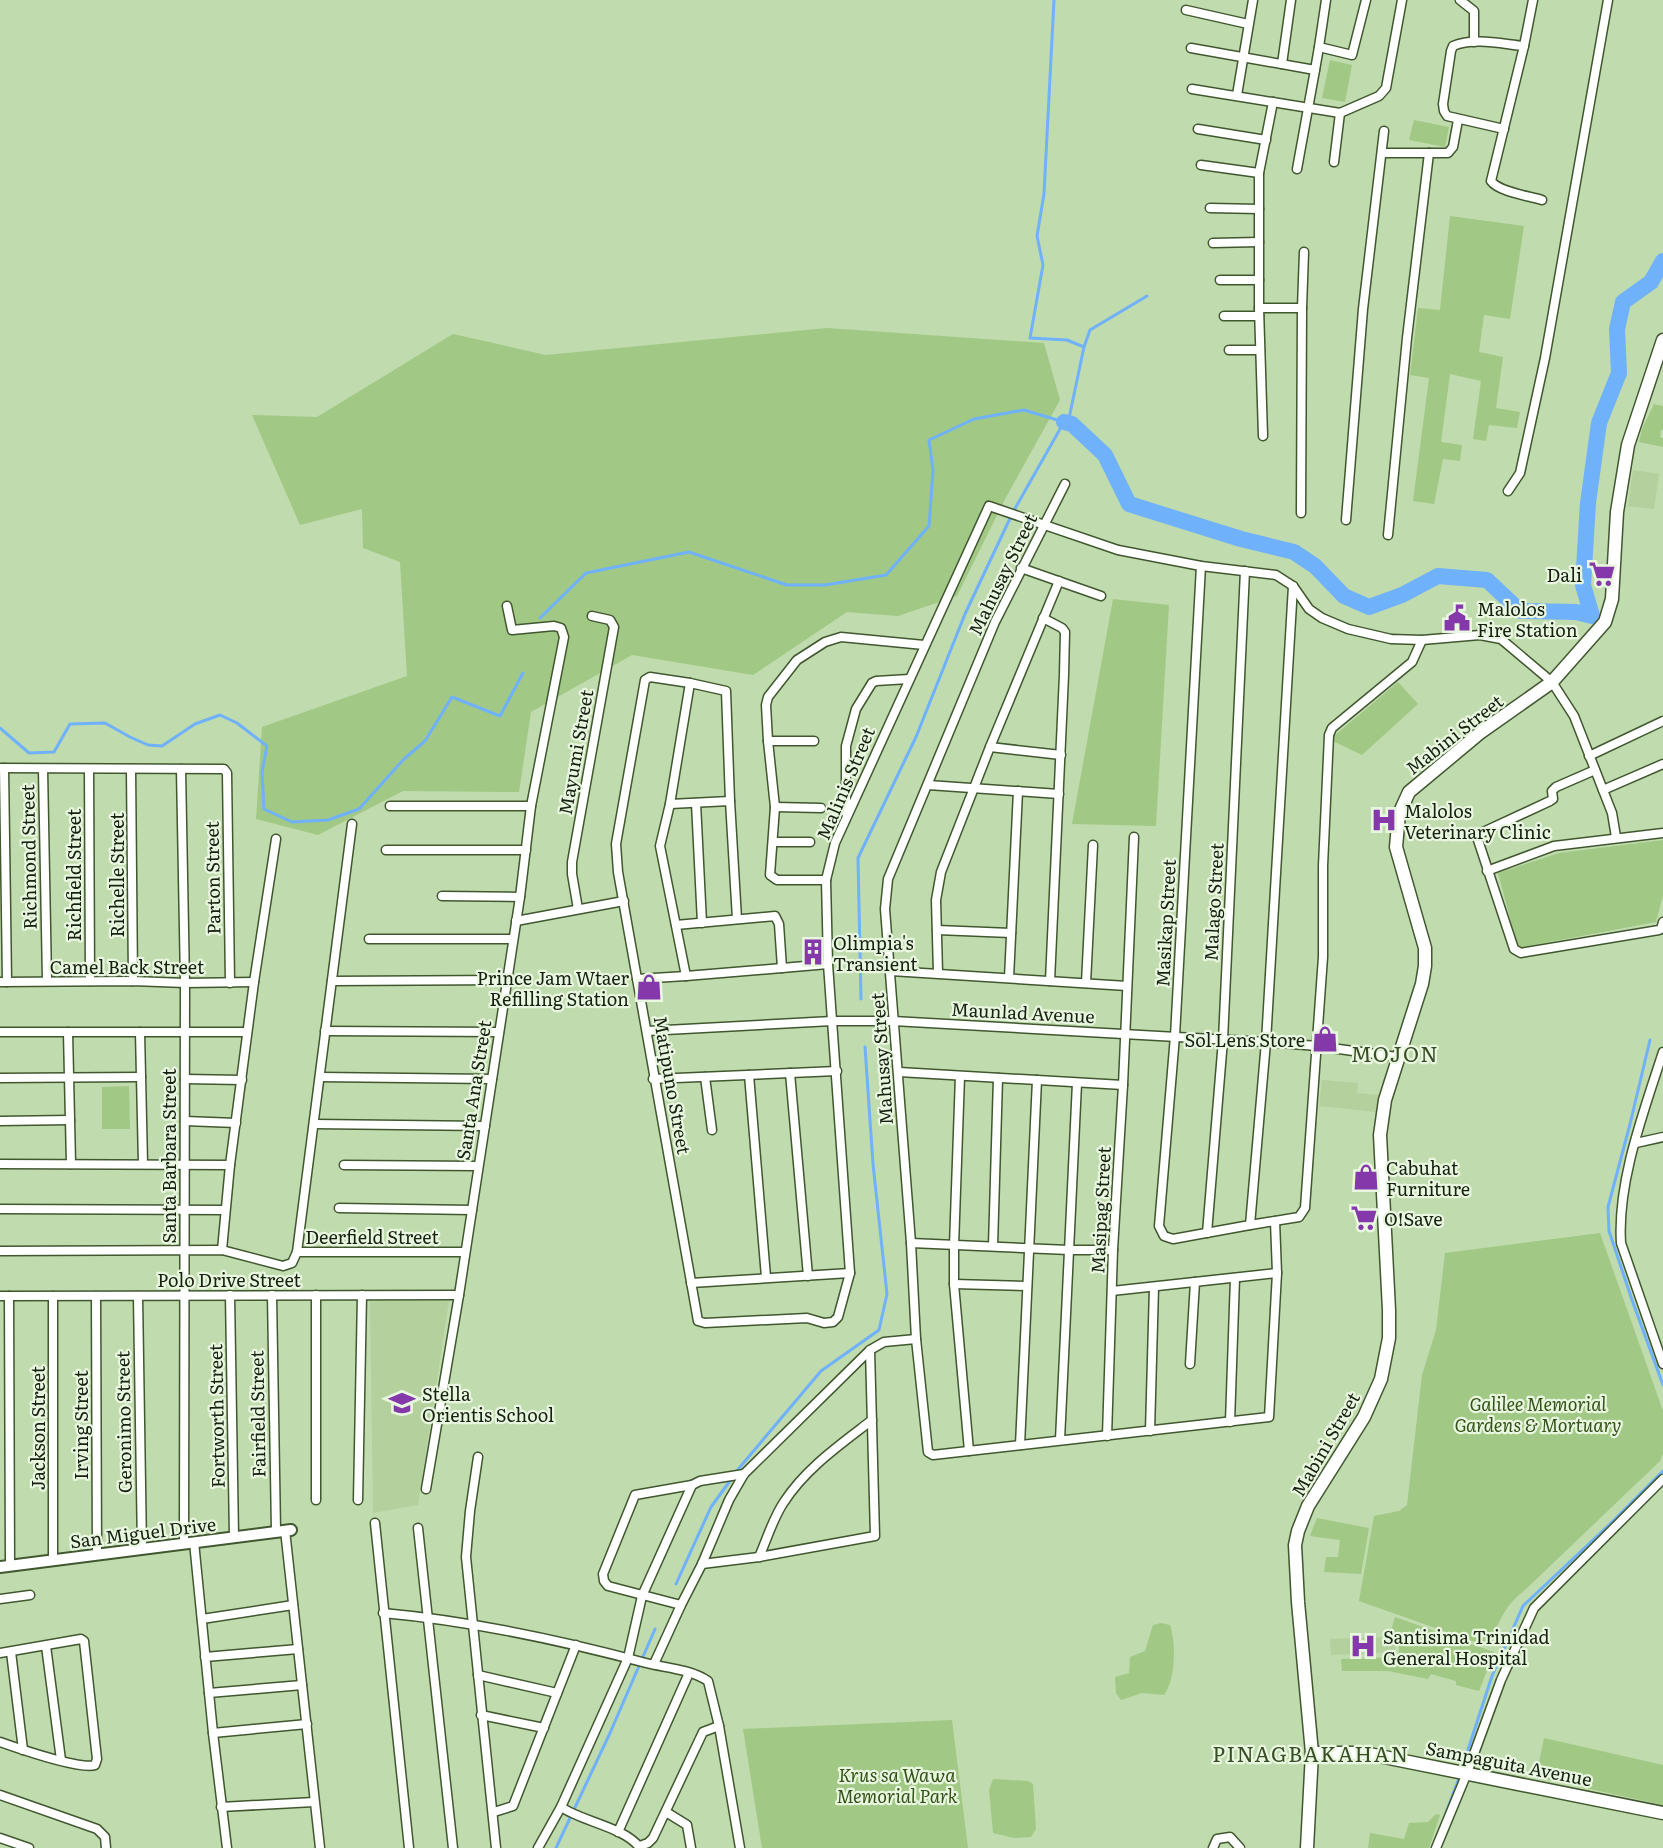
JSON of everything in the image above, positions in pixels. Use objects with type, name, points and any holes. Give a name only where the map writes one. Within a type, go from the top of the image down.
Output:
[{"type":"main road","name":"Mabini Street","points":[[1307,1848],[1312,1753],[1295,1545],[1308,1506],[1364,1417],[1381,1379],[1389,1338],[1389,1310],[1380,1136],[1384,1100],[1422,984],[1425,966],[1425,948],[1396,847],[1399,814],[1409,792],[1481,732],[1552,682],[1600,630],[1610,612],[1617,512],[1626,454],[1642,398],[1663,340]]},
{"type":"main road","name":"Sampaguita Avenue","points":[[1312,1753],[1364,1753],[1663,1813]]},
{"type":"street","points":[[1237,95],[1253,0]]},
{"type":"street","points":[[1282,64],[1291,0]]},
{"type":"street","points":[[1298,169],[1326,0]]},
{"type":"street","points":[[1319,47],[1352,54],[1366,0]]},
{"type":"street","points":[[1192,89],[1340,113],[1380,96],[1386,88],[1402,0]]},
{"type":"street","points":[[1460,0],[1474,11],[1474,42]]},
{"type":"street","points":[[1533,0],[1491,181],[1494,186],[1542,200]]},
{"type":"street","points":[[1508,491],[1520,473],[1545,358],[1608,0]]},
{"type":"street","points":[[1186,10],[1248,24]]},
{"type":"street","points":[[1504,129],[1458,120],[1447,116],[1443,111],[1451,51],[1453,46],[1460,43],[1474,42],[1524,46]]},
{"type":"street","points":[[1191,48],[1316,70]]},
{"type":"street","points":[[1263,436],[1259,312],[1259,173],[1273,102]]},
{"type":"street","points":[[1334,162],[1340,113]]},
{"type":"street","points":[[1382,153],[1448,153],[1452,150],[1458,120]]},
{"type":"street","points":[[1198,129],[1266,140]]},
{"type":"street","points":[[1346,520],[1363,309],[1384,131]]},
{"type":"street","points":[[1388,534],[1407,338],[1429,153]]},
{"type":"street","points":[[1201,165],[1259,173]]},
{"type":"street","points":[[1210,208],[1259,209]]},
{"type":"street","points":[[1213,243],[1259,242]]},
{"type":"street","points":[[1301,513],[1302,308],[1305,252]]},
{"type":"street","points":[[1220,280],[1259,280]]},
{"type":"street","points":[[1224,316],[1302,308]]},
{"type":"street","points":[[1229,350],[1260,350]]},
{"type":"street","name":"Mahusay Street","points":[[969,1451],[933,1455],[928,1452],[916,1340],[899,1072],[885,909],[888,879],[995,622],[1065,484]]},
{"type":"street","name":"Malinis Street","points":[[850,1273],[828,964],[826,880],[835,843],[987,507],[991,506],[1044,526]]},
{"type":"street","points":[[1044,526],[1118,550],[1201,566],[1276,575],[1293,586],[1309,609],[1322,618],[1348,629],[1391,639],[1422,640],[1480,635],[1494,636],[1506,642],[1552,682],[1574,716],[1612,813],[1616,837]]},
{"type":"street","name":"Masikap Street","points":[[1201,566],[1175,1036],[1159,1226],[1164,1236],[1173,1239],[1207,1233]]},
{"type":"street","points":[[1021,568],[1101,596]]},
{"type":"street","name":"Malago Street","points":[[1207,1233],[1223,1040],[1245,571]]},
{"type":"street","points":[[938,973],[936,900],[941,872],[1059,581]]},
{"type":"street","points":[[1250,1225],[1266,1042],[1293,586]]},
{"type":"street","name":"Santa Ana Street","points":[[426,1489],[485,1126],[520,897],[531,806],[563,632],[561,628],[554,626],[512,630],[507,606]]},
{"type":"street","name":"Mayumi Street","points":[[578,909],[573,885],[572,862],[614,627],[610,620],[592,616]]},
{"type":"street","points":[[1043,618],[1065,632],[1050,981]]},
{"type":"street","points":[[826,880],[777,880],[770,874],[775,807],[768,741],[766,705],[768,697],[796,660],[825,642],[841,637],[924,645]]},
{"type":"street","points":[[1207,1233],[1299,1217],[1305,1209],[1323,957],[1323,866],[1329,735],[1332,728],[1412,662],[1422,640]]},
{"type":"street","name":"Matipuno Street","points":[[690,683],[657,676],[645,680],[616,844],[618,872],[653,1079],[669,1155],[698,1321],[701,1323],[807,1318],[824,1323],[833,1322],[838,1317],[850,1273]]},
{"type":"street","points":[[846,818],[845,751],[856,709],[872,683],[909,679]]},
{"type":"street","points":[[686,976],[660,846],[670,804],[690,683],[726,691],[737,919]]},
{"type":"street","points":[[1589,756],[1663,721]]},
{"type":"street","points":[[768,741],[814,741]]},
{"type":"street","points":[[990,747],[1061,755]]},
{"type":"street","points":[[1603,790],[1663,764]]},
{"type":"street","points":[[4,982],[2,768],[181,769]]},
{"type":"street","name":"Parton Street","points":[[181,769],[220,768],[227,773],[230,983]]},
{"type":"street","name":"Richmond Street","points":[[43,769],[47,981]]},
{"type":"street","name":"Richfield Street","points":[[89,769],[90,981]]},
{"type":"street","name":"Richelle Street","points":[[131,769],[133,981]]},
{"type":"street","name":"Santa Barbara Street","points":[[181,769],[185,983],[184,1295],[189,1543],[202,1619],[227,1848]]},
{"type":"street","points":[[1595,770],[1556,787],[1552,791],[1553,799],[1550,801],[1479,834],[1477,840],[1514,949],[1521,953],[1662,927]]},
{"type":"street","points":[[928,784],[1059,794]]},
{"type":"street","points":[[1009,978],[1018,791]]},
{"type":"street","points":[[670,804],[730,801]]},
{"type":"street","points":[[696,803],[702,923]]},
{"type":"street","points":[[390,806],[531,806]]},
{"type":"street","points":[[775,807],[821,808]]},
{"type":"street","points":[[297,1252],[352,824]]},
{"type":"street","points":[[1487,871],[1554,846],[1663,833]]},
{"type":"street","name":"Masipag Street","points":[[1107,1436],[1113,1250],[1124,1085],[1126,986],[1134,837]]},
{"type":"street","points":[[222,1250],[247,1032],[276,839]]},
{"type":"street","points":[[773,842],[810,842]]},
{"type":"street","points":[[1086,983],[1093,844]]},
{"type":"street","points":[[386,850],[526,850]]},
{"type":"street","points":[[442,896],[520,897]]},
{"type":"street","points":[[516,921],[624,901]]},
{"type":"street","points":[[676,925],[770,916],[778,919],[782,968]]},
{"type":"street","points":[[937,930],[1011,933]]},
{"type":"street","points":[[369,939],[513,939]]},
{"type":"street","points":[[637,979],[828,964]]},
{"type":"street","points":[[891,971],[1126,986]]},
{"type":"street","points":[[332,981],[507,980]]},
{"type":"street","name":"Camel Back Street","points":[[4,982],[254,982]]},
{"type":"street","name":"Maunlad Avenue","points":[[646,1031],[832,1021],[893,1021],[1266,1042],[1317,1046],[1397,1057]]},
{"type":"street","points":[[325,1031],[499,1032]]},
{"type":"street","points":[[0,1032],[247,1032]]},
{"type":"street","points":[[68,1032],[71,1164]]},
{"type":"street","points":[[140,1032],[142,1164]]},
{"type":"street","points":[[1663,1052],[1622,1198],[1621,1243],[1663,1364]]},
{"type":"street","points":[[653,1079],[837,1071]]},
{"type":"street","points":[[899,1072],[1124,1085]]},
{"type":"street","points":[[790,1073],[808,1276]]},
{"type":"street","points":[[750,1075],[766,1277]]},
{"type":"street","points":[[960,1076],[954,1284],[969,1451],[1266,1419],[1270,1414],[1277,1273],[1275,1221]]},
{"type":"street","points":[[0,1078],[141,1077]]},
{"type":"street","points":[[320,1077],[492,1079]]},
{"type":"street","points":[[705,1077],[712,1130]]},
{"type":"street","points":[[993,1246],[998,1078]]},
{"type":"street","points":[[185,1079],[242,1080]]},
{"type":"street","points":[[1020,1444],[1037,1080]]},
{"type":"street","points":[[1060,1440],[1077,1083]]},
{"type":"street","points":[[0,1120],[70,1120]]},
{"type":"street","points":[[185,1121],[236,1123]]},
{"type":"street","points":[[314,1124],[485,1126]]},
{"type":"street","points":[[1636,1143],[1663,1137]]},
{"type":"street","points":[[0,1164],[230,1165]]},
{"type":"street","points":[[344,1165],[478,1166]]},
{"type":"street","points":[[339,1208],[472,1210]]},
{"type":"street","points":[[0,1209],[225,1210]]},
{"type":"street","points":[[911,1243],[1113,1250]]},
{"type":"street","name":"Deerfield Street","points":[[0,1251],[222,1250],[283,1266],[292,1263],[297,1252],[465,1252]]},
{"type":"street","points":[[691,1283],[850,1273]]},
{"type":"street","points":[[1112,1291],[1277,1273]]},
{"type":"street","points":[[1230,1422],[1235,1278]]},
{"type":"street","points":[[1190,1364],[1195,1282]]},
{"type":"street","points":[[954,1284],[1027,1286]]},
{"type":"street","points":[[1150,1431],[1154,1287]]},
{"type":"street","name":"Polo Drive Street","points":[[4,1296],[459,1294]]},
{"type":"street","name":"Fortworth Street","points":[[230,1295],[234,1537]]},
{"type":"street","name":"Fairfield Street","points":[[272,1295],[284,1530],[320,1848]]},
{"type":"street","points":[[316,1295],[316,1500]]},
{"type":"street","points":[[358,1500],[362,1295]]},
{"type":"street","points":[[4,1296],[5,1566]]},
{"type":"street","name":"Jackson Street","points":[[53,1296],[53,1560]]},
{"type":"street","name":"Irving Street","points":[[96,1296],[98,1554]]},
{"type":"street","name":"Geronimo Street","points":[[138,1296],[142,1549]]},
{"type":"street","points":[[651,1664],[702,1564],[742,1474],[870,1350],[884,1342],[916,1340]]},
{"type":"street","points":[[702,1564],[759,1557],[875,1536],[870,1350]]},
{"type":"street","points":[[759,1557],[783,1504],[796,1485],[833,1450],[872,1420]]},
{"type":"street","points":[[478,1457],[466,1557],[496,1848]]},
{"type":"street","points":[[681,1605],[609,1586],[604,1581],[603,1574],[635,1495],[692,1485],[700,1480],[742,1474]]},
{"type":"street","points":[[1436,1848],[1467,1773],[1501,1680],[1534,1608],[1663,1479]]},
{"type":"street","points":[[538,1848],[568,1811],[633,1659],[642,1596],[692,1485]]},
{"type":"street","points":[[375,1523],[410,1848]]},
{"type":"street","points":[[418,1528],[453,1848]]},
{"type":"street","name":"San Miguel Drive","points":[[5,1566],[284,1530]]},
{"type":"street","points":[[0,1599],[30,1595]]},
{"type":"street","points":[[202,1619],[293,1605]]},
{"type":"street","points":[[383,1613],[473,1624],[576,1645],[689,1673],[708,1681],[719,1726],[740,1848]]},
{"type":"street","points":[[0,1653],[81,1639],[86,1644],[97,1759],[90,1767],[0,1742]]},
{"type":"street","points":[[494,1812],[513,1806],[576,1645]]},
{"type":"street","points":[[46,1646],[61,1760]]},
{"type":"street","points":[[205,1657],[298,1649]]},
{"type":"street","points":[[10,1652],[23,1750]]},
{"type":"street","points":[[618,1832],[689,1673]]},
{"type":"street","points":[[478,1675],[557,1693]]},
{"type":"street","points":[[209,1693],[302,1685]]},
{"type":"street","points":[[481,1715],[544,1728]]},
{"type":"street","points":[[213,1733],[307,1724]]},
{"type":"street","points":[[568,1811],[618,1832],[640,1847],[653,1838],[703,1732],[719,1726]]},
{"type":"street","points":[[0,1795],[98,1829],[105,1837],[106,1848]]},
{"type":"street","points":[[221,1807],[314,1802]]},
{"type":"street","points":[[666,1812],[687,1826],[691,1848]]},
{"type":"street","points":[[1213,1848],[1214,1841],[1217,1839],[1230,1837],[1240,1848]]},
{"type":"street","points":[[0,1838],[29,1848]]},
{"type":"shaded area","points":[[1633,470],[1659,474],[1654,509],[1628,506]]},
{"type":"shaded area","points":[[1322,1080],[1358,1083],[1357,1093],[1379,1095],[1377,1112],[1319,1106]]},
{"type":"shaded area","name":"Stella Orientis School","points":[[370,1301],[449,1301],[418,1505],[373,1513]]},
{"type":"shaded area","name":"Santisima Trinidad General Hospital","points":[[1394,1637],[1395,1652],[1331,1655],[1330,1639]]},
{"type":"green space","points":[[1330,60],[1352,65],[1345,102],[1322,98]]},
{"type":"green space","points":[[1414,120],[1449,127],[1445,147],[1409,140]]},
{"type":"green space","points":[[1450,216],[1524,226],[1510,319],[1484,315],[1479,352],[1503,357],[1496,408],[1520,412],[1517,428],[1489,425],[1486,441],[1473,439],[1481,381],[1450,374],[1441,442],[1462,445],[1460,461],[1443,459],[1434,504],[1413,501],[1429,378],[1410,375],[1418,308],[1440,310]]},
{"type":"green space","points":[[827,328],[1044,343],[1060,400],[1004,501],[957,596],[898,616],[847,612],[753,675],[632,655],[531,712],[519,792],[403,791],[318,835],[256,819],[262,727],[407,676],[400,562],[363,548],[362,509],[300,525],[252,415],[317,417],[453,334],[546,355]]},
{"type":"green space","points":[[1654,404],[1663,406],[1663,430],[1661,430],[1660,437],[1663,438],[1663,447],[1639,442],[1642,429]]},
{"type":"green space","points":[[1113,599],[1169,605],[1156,826],[1072,824]]},
{"type":"green space","points":[[1398,682],[1418,704],[1362,755],[1333,741],[1334,736]]},
{"type":"green space","points":[[1663,840],[1663,895],[1656,922],[1518,948],[1498,873],[1559,853]]},
{"type":"green space","points":[[129,1086],[130,1129],[102,1129],[102,1087]]},
{"type":"green space","name":"Galilee Memorial Gardens & Mortuary","points":[[1600,1233],[1663,1411],[1663,1453],[1660,1461],[1512,1603],[1502,1616],[1489,1647],[1359,1601],[1374,1516],[1399,1511],[1407,1505],[1422,1375],[1436,1330],[1445,1253]]},
{"type":"green space","points":[[1317,1518],[1369,1528],[1361,1574],[1324,1572],[1326,1557],[1338,1557],[1340,1540],[1310,1536]]},
{"type":"green space","points":[[1395,1617],[1494,1652],[1479,1691],[1456,1685],[1456,1681],[1431,1674],[1428,1679],[1388,1671],[1342,1671],[1341,1659],[1399,1657],[1399,1634],[1390,1634]]},
{"type":"green space","points":[[1161,1623],[1170,1625],[1173,1641],[1173,1671],[1168,1688],[1164,1695],[1142,1693],[1121,1700],[1116,1693],[1115,1677],[1129,1673],[1130,1657],[1145,1651],[1153,1625]]},
{"type":"green space","name":"Krus sa Wawa Memorial Park","points":[[952,1720],[968,1848],[762,1848],[743,1729]]},
{"type":"green space","points":[[1544,1738],[1663,1765],[1663,1805],[1536,1777]]},
{"type":"green space","points":[[993,1779],[1028,1781],[1033,1784],[1036,1829],[1031,1837],[1014,1838],[993,1833],[989,1790]]},
{"type":"green space","points":[[1436,1814],[1440,1815],[1429,1848],[1368,1848],[1370,1833],[1404,1839],[1409,1823],[1428,1822]]},
{"type":"waterway","points":[[1054,0],[1044,194],[1037,236],[1043,265],[1030,338],[1067,340],[1084,347],[1068,423]]},
{"type":"waterway","points":[[1064,422],[1072,424],[1105,455],[1129,504],[1241,539],[1294,552],[1315,566],[1344,596],[1369,607],[1402,595],[1438,576],[1487,580],[1520,611],[1576,612],[1592,616],[1583,585],[1588,503],[1599,423],[1619,373],[1617,329],[1623,302],[1651,282],[1663,261]]},
{"type":"waterway","points":[[1084,347],[1090,330],[1147,296]]},
{"type":"waterway","points":[[540,618],[586,573],[689,552],[787,585],[825,585],[886,575],[929,526],[933,470],[929,440],[974,419],[1024,410],[1064,422],[1013,512],[965,614],[916,737],[858,858],[861,999]]},
{"type":"waterway","points":[[0,728],[29,753],[54,752],[70,724],[105,723],[148,745],[162,746],[195,724],[220,715],[237,723],[267,746],[262,772],[264,809],[292,822],[328,820],[359,809],[404,759],[425,741],[452,697],[500,716],[523,673]]},
{"type":"waterway","points":[[1650,1040],[1608,1207],[1609,1231],[1663,1385]]},
{"type":"waterway","points":[[676,1584],[711,1507],[740,1467],[821,1371],[879,1330],[887,1294],[873,1164],[865,1047]]},
{"type":"waterway","points":[[1462,1768],[1492,1676],[1523,1606],[1663,1471]]},
{"type":"waterway","points":[[556,1848],[610,1733],[655,1629]]},
{"type":"waterway","points":[[1446,1813],[1459,1778]]},
{"type":"place","name":"Dali","points":[[1602,574]]},
{"type":"place","name":"Malolos Fire Station","points":[[1457,618]]},
{"type":"place","name":"Malolos Veterinary Clinic","points":[[1384,820]]},
{"type":"place","name":"Olimpia's Transient","points":[[813,952]]},
{"type":"place","name":"Prince Jam Wtaer Refilling Station","points":[[649,987]]},
{"type":"place","name":"Sol Lens Store","points":[[1325,1039]]},
{"type":"place","name":"Cabuhat Furniture","points":[[1366,1177]]},
{"type":"place","name":"O!Save","points":[[1364,1218]]},
{"type":"place","name":"Stella Orientis School","points":[[402,1403]]},
{"type":"place","name":"Santisima Trinidad General Hospital","points":[[1363,1646]]},
{"type":"district","name":"MOJON","points":[[1395,1052]]},
{"type":"district","name":"PINAGBAKAHAN","points":[[1311,1752]]}]
